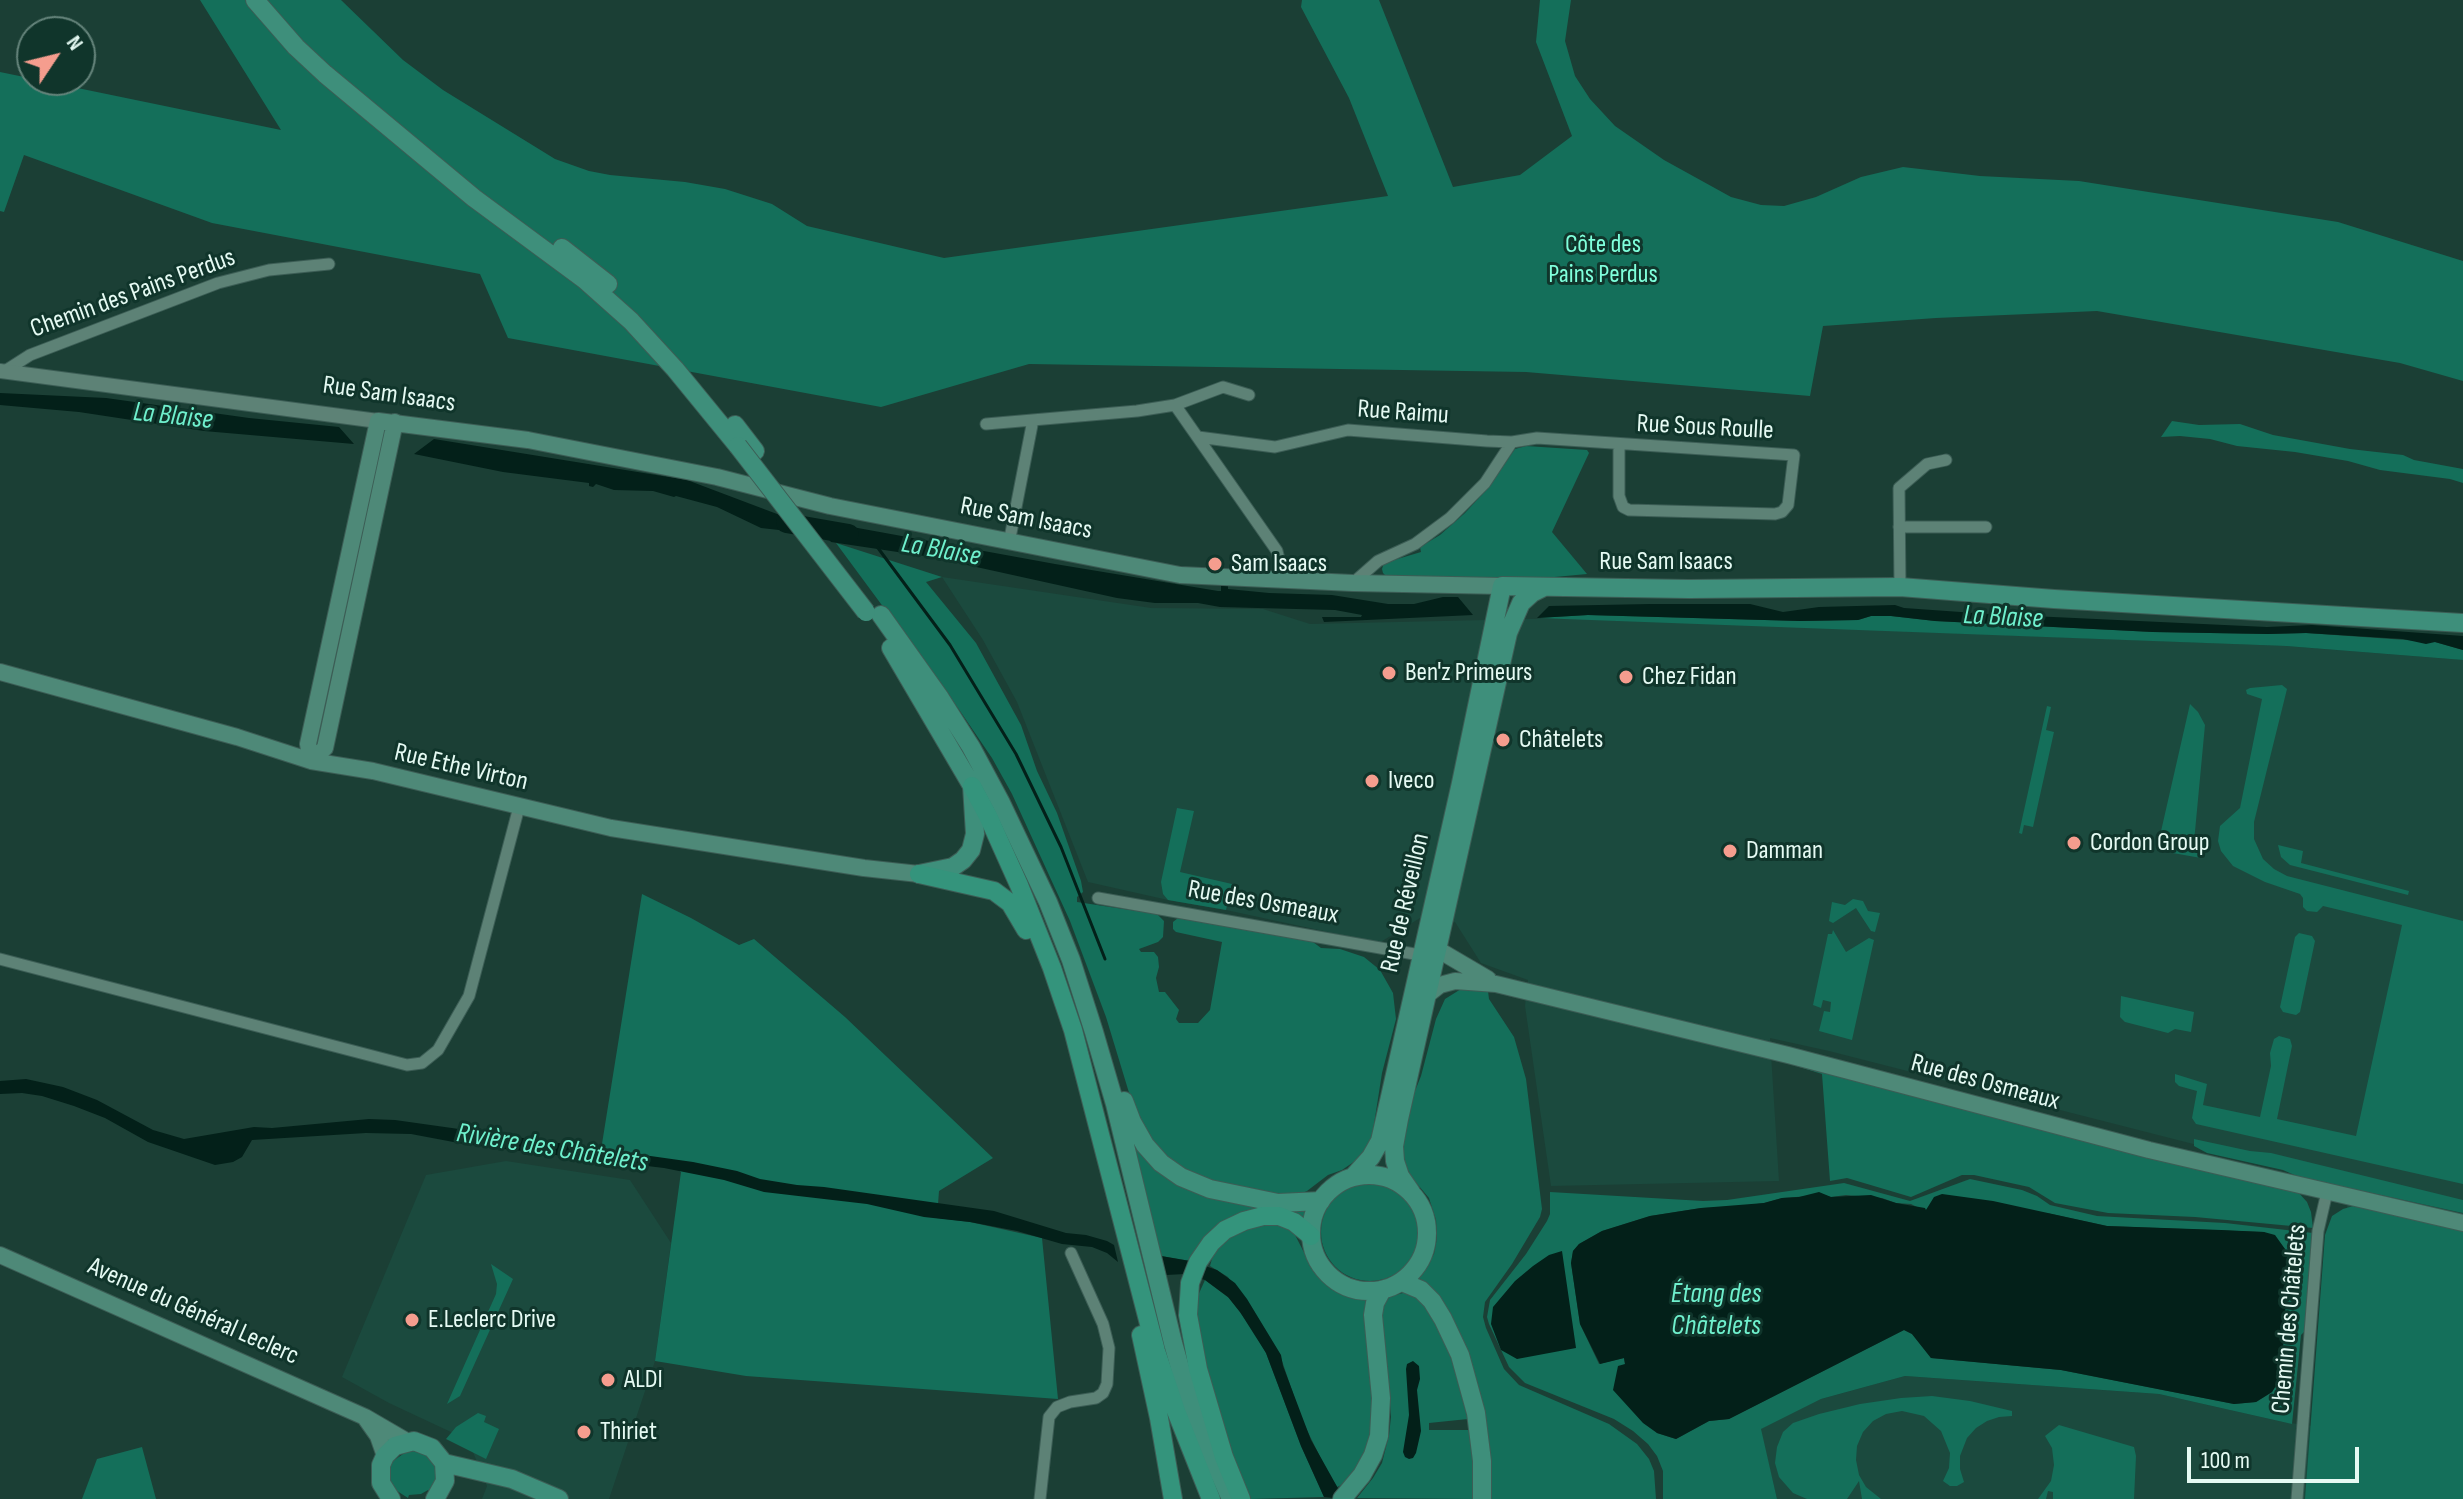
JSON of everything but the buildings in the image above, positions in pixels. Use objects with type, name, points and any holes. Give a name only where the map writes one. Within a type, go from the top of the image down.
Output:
[{"type":"highway","points":[[972,786],[1019,885],[1073,1030],[1156,1351],[1211,1499]]},
{"type":"highway","points":[[919,874],[980,886],[1005,898],[1022,922],[1038,960],[1052,968]]},
{"type":"highway","points":[[1241,1499],[1213,1426],[1198,1369],[1188,1315],[1190,1283],[1207,1247],[1231,1227],[1263,1216],[1290,1219],[1311,1236]]},
{"type":"highway","points":[[1138,1278],[1132,1293],[1173,1499]]},
{"type":"main road","points":[[255,0],[296,47],[384,124],[474,198],[585,280],[619,311],[746,448],[940,698],[1001,803],[1048,902],[1071,960],[1115,1104],[1186,1389],[1231,1499]]},
{"type":"main road","points":[[314,751],[386,422]]},
{"type":"main road","name":"Rue Sam Isaacs","points":[[386,422],[557,446],[717,477],[830,506],[1180,575],[1507,586],[1689,589],[1900,587],[2463,623]]},
{"type":"main road","name":"Rue de Réveillon","points":[[1507,586],[1508,633]]},
{"type":"main road","name":"Rue de Réveillon","points":[[1411,1192],[1397,1171],[1394,1151],[1426,996],[1461,783],[1507,586]]},
{"type":"main road","name":"Rue de Réveillon","points":[[1353,1177],[1371,1157],[1380,1141],[1430,958],[1508,633],[1521,603],[1547,586]]},
{"type":"main road","points":[[874,614],[972,786],[975,834],[971,850],[953,867],[919,874]]},
{"type":"main road","name":"Rue Ethe Virton","points":[[0,672],[237,737],[314,751],[373,771],[611,828],[919,874]]},
{"type":"main road","name":"Rue des Osmeaux","points":[[1430,958],[1455,981],[1496,984]]},
{"type":"main road","name":"Rue des Osmeaux","points":[[1430,958],[1496,984],[1788,1055],[2133,1146],[2463,1223]]},
{"type":"main road","points":[[1071,960],[1081,968],[1132,1122],[1145,1145],[1161,1163],[1181,1177],[1210,1189],[1278,1203],[1321,1201]]},
{"type":"main road","points":[[1426,996],[1440,985],[1455,981]]},
{"type":"main road","points":[[1365,1175],[1384,1177],[1411,1192],[1424,1213],[1428,1236],[1415,1270],[1402,1282],[1382,1290],[1354,1290],[1334,1280],[1319,1263],[1311,1236],[1313,1218],[1332,1188],[1353,1177],[1365,1175]]},
{"type":"main road","name":"Avenue du Général Leclerc","points":[[0,1255],[365,1417],[408,1442]]},
{"type":"main road","points":[[1402,1282],[1421,1290],[1432,1301],[1460,1355],[1476,1413],[1482,1461],[1482,1499]]},
{"type":"main road","points":[[1343,1498],[1369,1464],[1379,1436],[1381,1398],[1373,1315],[1382,1290]]},
{"type":"main road","points":[[365,1417],[378,1436],[385,1456]]},
{"type":"main road","points":[[382,1494],[380,1469],[385,1456],[395,1446],[408,1442],[429,1446],[444,1463],[446,1477],[438,1494]]},
{"type":"main road","points":[[444,1463],[512,1479],[559,1499]]},
{"type":"main road","points":[[438,1494],[462,1482],[483,1483],[536,1499]]},
{"type":"street","name":"Chemin des Pains Perdus","points":[[3,371],[30,355],[218,283],[269,270],[329,264]]},
{"type":"street","name":"Rue Sam Isaacs","points":[[3,371],[386,422]]},
{"type":"street","points":[[986,424],[1137,411],[1175,405],[1223,387],[1249,395]]},
{"type":"street","points":[[1175,405],[1277,551],[1284,580]]},
{"type":"street","points":[[1009,543],[1033,420]]},
{"type":"street","name":"Rue Raimu","points":[[1198,437],[1275,447],[1348,430],[1512,442]]},
{"type":"street","name":"Rue Sous Roulle","points":[[1512,442],[1530,438],[1794,455],[1788,505],[1785,510],[1775,514],[1629,510],[1619,500],[1619,445]]},
{"type":"street","points":[[1353,583],[1378,561],[1415,544],[1450,518],[1485,483],[1512,442]]},
{"type":"street","points":[[1900,587],[1899,488],[1927,464],[1946,460]]},
{"type":"street","points":[[1899,527],[1986,527]]},
{"type":"street","points":[[0,959],[407,1065],[422,1063],[438,1050],[469,996],[519,807]]},
{"type":"street","name":"Rue des Osmeaux","points":[[1098,898],[1430,958]]},
{"type":"street","name":"Chemin des Châtelets","points":[[2297,1499],[2318,1231],[2327,1192]]},
{"type":"street","points":[[1040,1499],[1049,1417],[1057,1407],[1096,1398],[1103,1393],[1107,1384],[1109,1348],[1103,1324],[1071,1253]]},
{"type":"shaded area","points":[[942,577],[1151,608],[1263,609],[1310,624],[1574,618],[2286,646],[2463,660],[2463,1499],[1777,1499],[1760,1429],[1821,1399],[1905,1376],[2159,1394],[2283,1422],[2320,1427],[2350,1184],[1770,1038],[1779,1181],[1551,1186],[1525,1006],[1528,980],[1481,963],[1455,922],[1420,918],[1379,943],[1088,882],[1017,702],[983,640]]},
{"type":"shaded area","points":[[506,1161],[630,1180],[671,1243],[655,1361],[609,1499],[482,1499],[487,1486],[468,1440],[342,1377],[426,1175]]},
{"type":"green space","name":"Côte des Pains Perdus","points":[[200,0],[341,0],[403,60],[443,90],[555,159],[610,175],[725,189],[772,204],[807,226],[944,258],[1388,196],[1349,98],[1301,7],[1302,0],[1379,0],[1453,187],[1520,175],[1572,136],[1536,42],[1540,0],[1571,0],[1565,41],[1575,76],[1590,99],[1615,126],[1664,160],[1731,197],[1761,205],[1784,206],[1816,197],[1861,177],[1903,167],[1980,176],[2079,181],[2338,222],[2463,261],[2463,381],[2400,363],[2097,311],[1823,326],[1810,396],[1526,372],[1029,364],[881,407],[508,338],[480,274],[212,223],[24,155],[4,212],[0,211],[0,72],[16,75],[16,96],[96,96],[96,92],[281,130]]},
{"type":"green space","points":[[2172,421],[2199,425],[2240,424],[2273,435],[2403,455],[2463,469],[2463,483],[2210,439],[2161,437]]},
{"type":"green space","points":[[1526,446],[1587,450],[1589,453],[1552,532],[1587,574],[1544,578],[1400,577],[1383,573],[1384,563],[1421,552],[1420,547],[1440,535],[1465,513],[1487,489],[1515,449]]},
{"type":"green space","points":[[836,543],[942,577],[926,582],[976,643],[1021,725],[1081,881],[1083,892],[1077,897],[1077,902],[1157,914],[1164,921],[1163,937],[1139,949],[1141,952],[1154,952],[1158,957],[1156,978],[1159,992],[1165,992],[1179,1010],[1176,1019],[1179,1023],[1198,1023],[1210,1010],[1222,942],[1176,932],[1173,922],[1178,918],[1313,942],[1321,948],[1340,949],[1364,957],[1380,970],[1393,993],[1396,1019],[1382,1073],[1372,1137],[1355,1161],[1328,1175],[1307,1191],[1276,1195],[1213,1181],[1192,1173],[1173,1163],[1158,1149],[1144,1129],[1130,1096],[1106,1017],[1070,921],[1012,794],[960,711]]},
{"type":"green space","points":[[1588,615],[1800,621],[1891,616],[2153,632],[2306,633],[2435,642],[2463,650],[2463,660],[2286,646],[1537,618]]},
{"type":"green space","points":[[2282,685],[2287,689],[2254,822],[2254,839],[2263,859],[2287,876],[2463,921],[2463,1184],[2196,1124],[2192,1118],[2197,1091],[2175,1082],[2175,1074],[2207,1084],[2203,1105],[2260,1117],[2274,1039],[2279,1036],[2290,1039],[2292,1046],[2277,1119],[2356,1136],[2402,925],[2323,906],[2317,912],[2307,911],[2300,894],[2265,882],[2233,866],[2221,851],[2218,841],[2220,826],[2240,808],[2262,699],[2247,694],[2246,690]]},
{"type":"green space","points":[[2190,704],[2205,725],[2194,842],[2201,858],[2167,852],[2169,843],[2159,840]]},
{"type":"green space","points":[[2047,706],[2051,707],[2046,730],[2054,732],[2033,827],[2024,825],[2022,834],[2019,833]]},
{"type":"green space","points":[[1177,808],[1194,811],[1180,872],[1232,884],[1226,910],[1168,900],[1163,894],[1161,882]]},
{"type":"green space","points":[[2278,845],[2303,851],[2301,863],[2409,891],[2408,895],[2290,865],[2281,857]]},
{"type":"green space","points":[[642,894],[739,945],[754,939],[845,1017],[993,1158],[939,1191],[937,1218],[1042,1238],[1058,1399],[746,1376],[655,1361],[681,1172],[662,1159],[601,1150]]},
{"type":"green space","points":[[1853,899],[1863,901],[1868,911],[1880,913],[1875,932],[1871,931],[1856,908],[1833,923],[1829,921],[1832,902],[1845,905]]},
{"type":"green space","points":[[1833,930],[1846,952],[1869,938],[1874,940],[1852,1040],[1819,1031],[1824,1011],[1830,1012],[1831,1002],[1823,1000],[1821,1008],[1813,1005],[1828,934],[1832,934]]},
{"type":"green space","points":[[2299,933],[2312,936],[2315,941],[2300,1012],[2296,1015],[2283,1012],[2280,1007],[2295,937]]},
{"type":"green space","points":[[1461,989],[1488,991],[1489,999],[1514,1037],[1526,1079],[1542,1209],[1512,1264],[1485,1302],[1483,1317],[1486,1328],[1504,1369],[1519,1385],[1609,1424],[1637,1444],[1654,1471],[1656,1499],[1485,1499],[1476,1395],[1415,1281],[1434,1254],[1436,1220],[1429,1198],[1408,1173],[1401,1159],[1405,1116],[1421,1076],[1436,1019],[1445,999]]},
{"type":"green space","points":[[2121,996],[2194,1012],[2191,1032],[2175,1029],[2168,1033],[2125,1022],[2120,1017]]},
{"type":"green space","points":[[1787,1061],[2298,1192],[2307,1202],[2313,1228],[2108,1213],[2055,1203],[2029,1187],[1974,1175],[1962,1175],[1911,1197],[1847,1178],[1830,1181],[1822,1074]]},
{"type":"green space","points":[[2194,1139],[2271,1153],[2463,1200],[2463,1213],[2207,1153],[2194,1146]]},
{"type":"green space","points":[[1132,1141],[1155,1167],[1306,1209],[1304,1223],[1271,1209],[1190,1261],[1161,1256]]},
{"type":"green space","points":[[1970,1179],[2022,1190],[2050,1205],[2097,1216],[2225,1223],[2313,1233],[2305,1331],[2301,1335],[2292,1424],[2159,1394],[1905,1376],[1821,1399],[1761,1429],[1777,1499],[1663,1499],[1663,1471],[1648,1444],[1614,1419],[1525,1383],[1509,1367],[1487,1317],[1490,1300],[1547,1221],[1550,1192],[1703,1201],[1844,1183],[1910,1201]],"holes":[[[1782,1198],[1882,1198],[1911,1204],[1925,1211],[1929,1207],[2047,1213],[2107,1226],[2264,1232],[2285,1249],[2288,1262],[2277,1384],[2272,1392],[2256,1402],[2234,1404],[2061,1370],[1931,1358],[1912,1334],[1904,1330],[1729,1419],[1709,1421],[1676,1439],[1657,1433],[1624,1358],[1599,1364],[1580,1324],[1571,1263],[1573,1251],[1602,1231],[1650,1216],[1701,1208],[1735,1207]]]},
{"type":"green space","points":[[1370,1183],[1389,1187],[1405,1197],[1415,1213],[1419,1232],[1415,1251],[1405,1267],[1389,1277],[1370,1281],[1351,1277],[1335,1267],[1325,1251],[1321,1232],[1325,1213],[1335,1197],[1351,1187]]},
{"type":"green space","points":[[2357,1205],[2463,1227],[2463,1499],[2305,1499],[2325,1235],[2332,1216]]},
{"type":"green space","points":[[1266,1222],[1286,1226],[1294,1233],[1312,1268],[1333,1289],[1350,1296],[1372,1299],[1376,1407],[1371,1448],[1346,1483],[1337,1487],[1302,1420],[1280,1355],[1228,1277],[1210,1266],[1215,1248],[1230,1235]]},
{"type":"green space","points":[[491,1264],[513,1279],[460,1396],[447,1404],[496,1294],[497,1284]]},
{"type":"green space","points":[[1205,1280],[1229,1298],[1253,1329],[1266,1353],[1324,1497],[1251,1499],[1232,1455],[1197,1335],[1196,1300]]},
{"type":"green space","points":[[1407,1292],[1426,1301],[1456,1369],[1468,1419],[1429,1423],[1429,1430],[1470,1430],[1473,1499],[1357,1498],[1382,1463],[1389,1435],[1389,1393],[1380,1327],[1383,1303],[1391,1296]]},
{"type":"green space","points":[[1932,1396],[2012,1411],[2012,1416],[1987,1421],[1967,1438],[1960,1456],[1964,1482],[1957,1486],[1943,1481],[1949,1468],[1950,1453],[1941,1431],[1924,1416],[1902,1411],[1873,1421],[1863,1432],[1857,1446],[1859,1475],[1866,1487],[1881,1499],[1862,1499],[1859,1481],[1847,1499],[1807,1499],[1793,1493],[1779,1477],[1775,1463],[1777,1447],[1783,1432],[1793,1423],[1860,1404]]},
{"type":"green space","points":[[478,1413],[486,1416],[484,1422],[499,1429],[486,1459],[446,1439],[456,1427]]},
{"type":"green space","points":[[2059,1425],[2134,1447],[2134,1499],[2053,1499],[2053,1492],[2048,1491],[2046,1499],[2038,1499],[2051,1481],[2054,1465],[2052,1448],[2045,1436]]},
{"type":"green space","points":[[142,1447],[156,1499],[82,1499],[97,1459]]},
{"type":"green space","points":[[406,1452],[425,1454],[436,1463],[438,1478],[430,1492],[409,1495],[408,1498],[394,1489],[389,1481],[390,1463]]},
{"type":"water","points":[[0,393],[106,398],[339,427],[354,444],[204,431],[79,412],[0,405]]},
{"type":"water","points":[[434,439],[687,480],[785,517],[797,532],[761,528],[717,507],[653,491],[614,490],[596,484],[593,487],[589,483],[503,472],[414,454]]},
{"type":"water","points":[[814,520],[1218,591],[1221,591],[1221,586],[1228,586],[1228,589],[1332,595],[1388,604],[1414,604],[1458,597],[1473,615],[1324,622],[1322,617],[1362,615],[1335,610],[1220,607],[1117,598],[931,557],[831,542]]},
{"type":"water","points":[[1750,604],[1783,612],[1819,607],[1895,605],[1989,614],[2267,627],[2312,625],[2463,636],[2463,650],[2435,642],[2426,644],[2403,639],[2306,633],[2153,632],[1891,616],[1800,621],[1588,615],[1537,618],[1549,606]]},
{"type":"water","name":"Rivière des Châtelets","points":[[26,1079],[63,1087],[97,1100],[153,1130],[184,1139],[254,1127],[395,1120],[693,1162],[797,1185],[994,1211],[1066,1233],[1107,1241],[1114,1245],[1118,1262],[1092,1247],[1062,1244],[970,1222],[924,1217],[867,1204],[764,1192],[664,1168],[464,1144],[411,1134],[366,1133],[252,1140],[242,1157],[215,1165],[148,1142],[105,1118],[74,1106],[42,1096],[0,1094],[0,1081]]},
{"type":"water","name":"Étang des Châtelets","points":[[1819,1192],[1831,1197],[1871,1195],[1926,1210],[1934,1197],[1942,1194],[1993,1201],[2107,1226],[2264,1232],[2275,1235],[2285,1249],[2288,1262],[2283,1351],[2277,1384],[2272,1392],[2256,1402],[2234,1404],[2061,1370],[1931,1358],[1912,1334],[1904,1330],[1729,1419],[1709,1421],[1676,1439],[1657,1433],[1643,1423],[1613,1390],[1618,1366],[1625,1364],[1624,1358],[1600,1364],[1580,1324],[1571,1263],[1573,1251],[1602,1231],[1650,1216],[1764,1203]]},
{"type":"water","points":[[1562,1251],[1576,1348],[1517,1359],[1501,1350],[1491,1324],[1493,1307],[1515,1281],[1533,1266],[1549,1255]]},
{"type":"water","points":[[1161,1256],[1217,1270],[1235,1283],[1281,1355],[1311,1440],[1344,1499],[1324,1497],[1266,1353],[1240,1312],[1228,1297],[1205,1280],[1185,1274],[1166,1275]]},
{"type":"water","points":[[1413,1361],[1419,1366],[1417,1390],[1421,1431],[1416,1453],[1409,1459],[1403,1452],[1409,1415],[1406,1369],[1407,1364]]},
{"type":"waterway","name":"La Blaise","points":[[786,523],[849,534]]},
{"type":"waterway","points":[[878,548],[950,645],[1016,754],[1061,847],[1105,959]]},
{"type":"place","name":"Sam Isaacs","points":[[1215,564]]},
{"type":"place","name":"Ben'z Primeurs","points":[[1389,673]]},
{"type":"place","name":"Chez Fidan","points":[[1626,677]]},
{"type":"place","name":"Châtelets","points":[[1503,740]]},
{"type":"place","name":"Iveco","points":[[1372,781]]},
{"type":"place","name":"Cordon Group","points":[[2074,843]]},
{"type":"place","name":"Damman","points":[[1730,851]]},
{"type":"place","name":"E.Leclerc Drive","points":[[412,1320]]},
{"type":"place","name":"ALDI","points":[[608,1380]]},
{"type":"place","name":"Thiriet","points":[[584,1432]]}]
